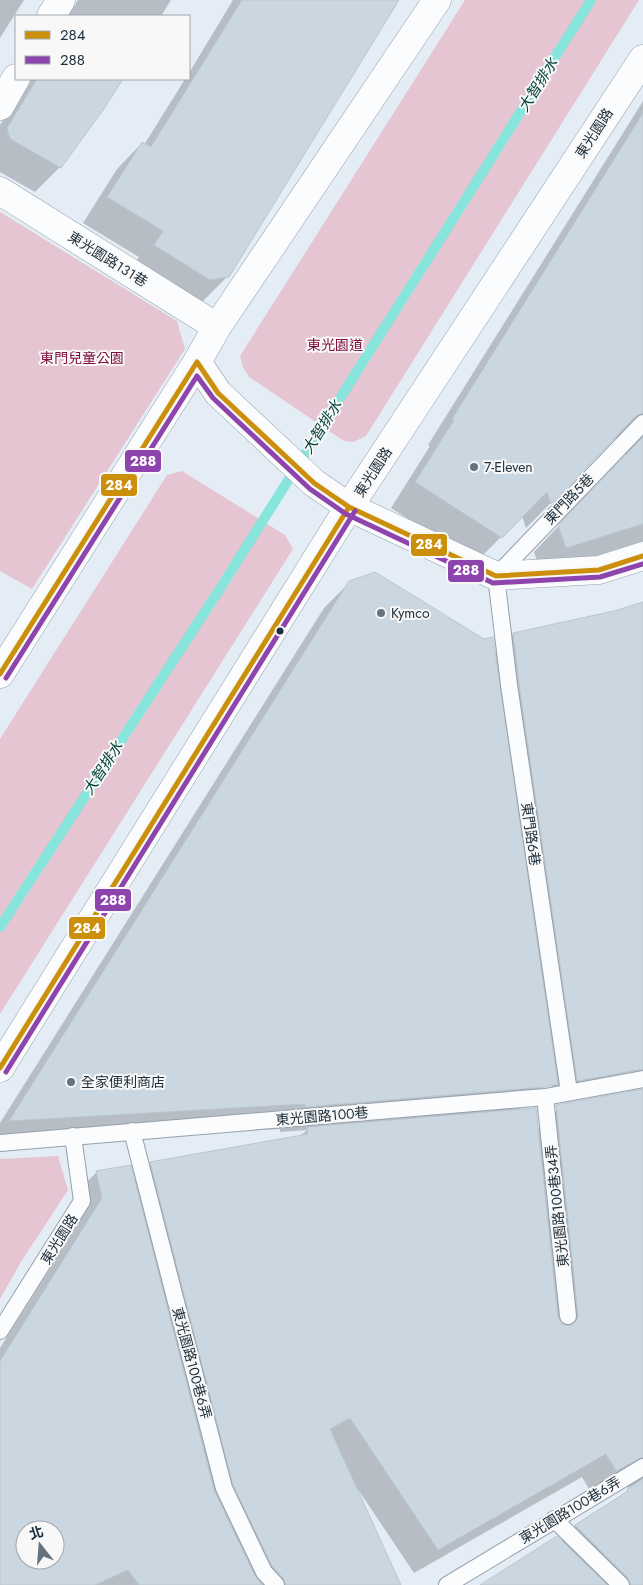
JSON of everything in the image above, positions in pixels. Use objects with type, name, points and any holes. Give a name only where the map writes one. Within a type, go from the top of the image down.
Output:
[{"type":"street","points":[[52,15],[61,0]]},
{"type":"street","points":[[0,674],[197,362],[217,327],[437,0]]},
{"type":"street","name":"東光園路","points":[[0,1068],[349,507],[643,59]]},
{"type":"street","points":[[0,106],[15,80]]},
{"type":"street","name":"東光園路131巷","points":[[0,191],[217,327]]},
{"type":"street","points":[[197,362],[218,393],[314,483],[349,507],[496,576],[599,570],[643,556]]},
{"type":"lane","name":"東門路5巷","points":[[496,576],[643,423]]},
{"type":"lane","name":"東門路6巷","points":[[496,576],[509,686],[569,1092]]},
{"type":"lane","name":"東光園路100巷","points":[[0,1143],[545,1097],[643,1079]]},
{"type":"lane","name":"東光園路100巷34弄","points":[[545,1097],[568,1316]]},
{"type":"lane","name":"東光園路100巷6弄","points":[[132,1131],[224,1488],[264,1572],[276,1585]]},
{"type":"lane","name":"東光園路","points":[[0,1331],[82,1201],[73,1136]]},
{"type":"lane","name":"東光園路100巷6弄","points":[[447,1585],[643,1467]]},
{"type":"lane","points":[[554,1519],[620,1585]]},
{"type":"green space","name":"東光園道","points":[[465,0],[639,0],[366,436],[353,442],[344,441],[249,377],[243,367],[240,356]]},
{"type":"green space","name":"東門兒童公園","points":[[0,212],[177,321],[185,349],[32,589],[0,571]]},
{"type":"green space","points":[[182,471],[285,535],[293,549],[0,1014],[0,739],[167,475]]},
{"type":"green space","points":[[58,1156],[68,1190],[21,1262],[0,1299],[0,1159]]},
{"type":"building","points":[[242,0],[399,0],[229,277],[210,280],[154,245],[163,231],[107,197],[142,142],[151,147]]},
{"type":"building","points":[[36,80],[122,80],[61,168],[10,139],[7,128]]},
{"type":"building","points":[[643,113],[643,413],[636,416],[551,504],[547,492],[502,538],[415,482],[454,420],[452,419]]},
{"type":"building","points":[[643,437],[643,524],[566,548],[558,525]]},
{"type":"building","points":[[375,572],[484,639],[493,637],[558,1084],[544,1087],[305,1107],[305,1104],[9,1121],[349,581]]},
{"type":"building","points":[[643,602],[643,1069],[577,1081],[513,633],[614,611]]},
{"type":"building","points":[[643,1089],[643,1457],[616,1471],[606,1454],[438,1550],[350,1418],[330,1429],[401,1585],[286,1585],[283,1578],[272,1566],[233,1485],[150,1162],[308,1134],[307,1127],[536,1108],[558,1317],[564,1325],[570,1326],[577,1320],[578,1315],[556,1105]]},
{"type":"building","points":[[131,1165],[214,1490],[255,1576],[262,1585],[139,1585],[128,1570],[95,1585],[0,1585],[0,1361],[102,1198],[96,1171]]},
{"type":"building","points":[[643,1479],[643,1585],[631,1585],[628,1578],[575,1525],[628,1491],[627,1489]]},
{"type":"building","points":[[557,1536],[607,1585],[480,1585]]},
{"type":"waterway","name":"大智排水","points":[[0,927],[221,587],[591,0]]},
{"type":"transit line","name":"284","points":[[0,674],[197,362],[218,393],[314,483],[349,507],[496,576],[599,570],[643,556]]},
{"type":"transit line","name":"288","points":[[6,678],[197,376],[213,398],[310,489],[346,514],[493,583],[600,577],[643,564]]},
{"type":"transit line","name":"284","points":[[0,1068],[349,507]]},
{"type":"transit line","name":"288","points":[[6,1072],[355,511]]},
{"type":"place","name":"7-Eleven","points":[[474,467]]},
{"type":"place","name":"Kymco","points":[[381,613]]},
{"type":"place","name":"全家便利商店","points":[[71,1082]]}]
